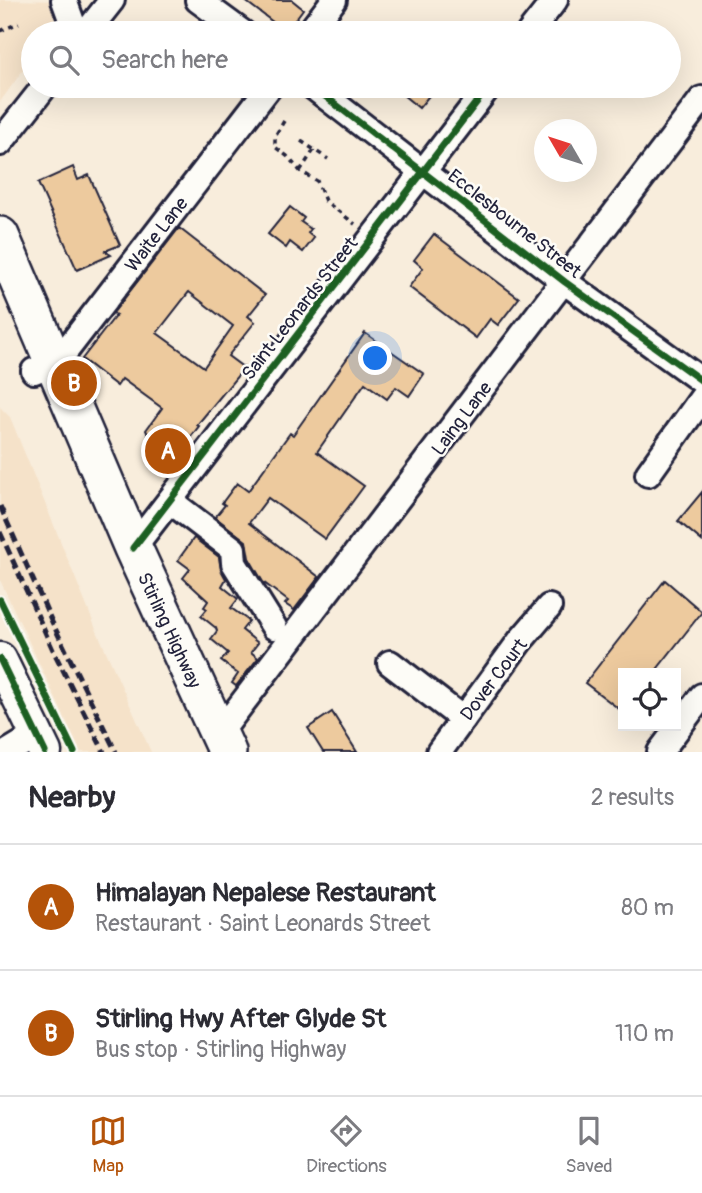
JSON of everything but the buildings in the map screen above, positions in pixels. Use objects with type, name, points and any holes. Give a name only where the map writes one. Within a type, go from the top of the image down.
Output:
[{"type":"highway","name":"Stirling Highway","points":[[0,236],[44,367],[217,746]]},
{"type":"highway","name":"Stirling Highway","points":[[0,293],[44,367],[133,548],[217,746]]},
{"type":"main road","points":[[0,659],[42,748]]},
{"type":"street","points":[[64,0],[72,21]]},
{"type":"street","points":[[95,21],[112,0]]},
{"type":"street","points":[[198,0],[227,21]]},
{"type":"street","points":[[318,21],[334,0]]},
{"type":"street","points":[[538,21],[555,0]]},
{"type":"street","points":[[0,143],[36,98]]},
{"type":"street","name":"Waite Lane","points":[[44,367],[67,349],[261,98]]},
{"type":"street","name":"Ecclesbourne Street","points":[[328,98],[565,282],[702,381]]},
{"type":"street","name":"Saint Leonards Street","points":[[133,548],[480,98]]},
{"type":"street","name":"Laing Lane","points":[[217,746],[702,99]]},
{"type":"street","points":[[648,474],[702,398]]},
{"type":"street","points":[[170,501],[233,549],[234,563],[274,627]]},
{"type":"street","name":"Dover Court","points":[[439,752],[520,641],[549,607]]},
{"type":"street","points":[[390,663],[463,719]]},
{"type":"street","points":[[660,752],[702,696]]},
{"type":"street","points":[[8,752],[42,748]]},
{"type":"path","points":[[0,30],[19,23]]},
{"type":"path","points":[[284,121],[275,136],[275,147],[317,181],[325,201],[373,238]]},
{"type":"path","points":[[301,141],[328,159]]},
{"type":"path","points":[[301,169],[314,150]]},
{"type":"shaded area","points":[[0,0],[72,1],[58,21],[21,21],[21,73],[0,102]]},
{"type":"shaded area","points":[[0,407],[10,417],[96,629],[151,752],[81,752],[0,580]]},
{"type":"railway","points":[[0,506],[52,622],[116,752]]},
{"type":"railway","points":[[0,532],[54,652],[104,752]]},
{"type":"cycle path","points":[[327,98],[565,282],[702,381]]},
{"type":"cycle path","points":[[133,548],[480,98]]},
{"type":"cycle path","points":[[0,600],[74,752]]},
{"type":"cycle path","points":[[0,659],[45,752]]},
{"type":"place","name":"Stirling Hwy After Glyde St","points":[[74,383]]},
{"type":"place","name":"Himalayan Nepalese Restaurant","points":[[168,451]]}]
